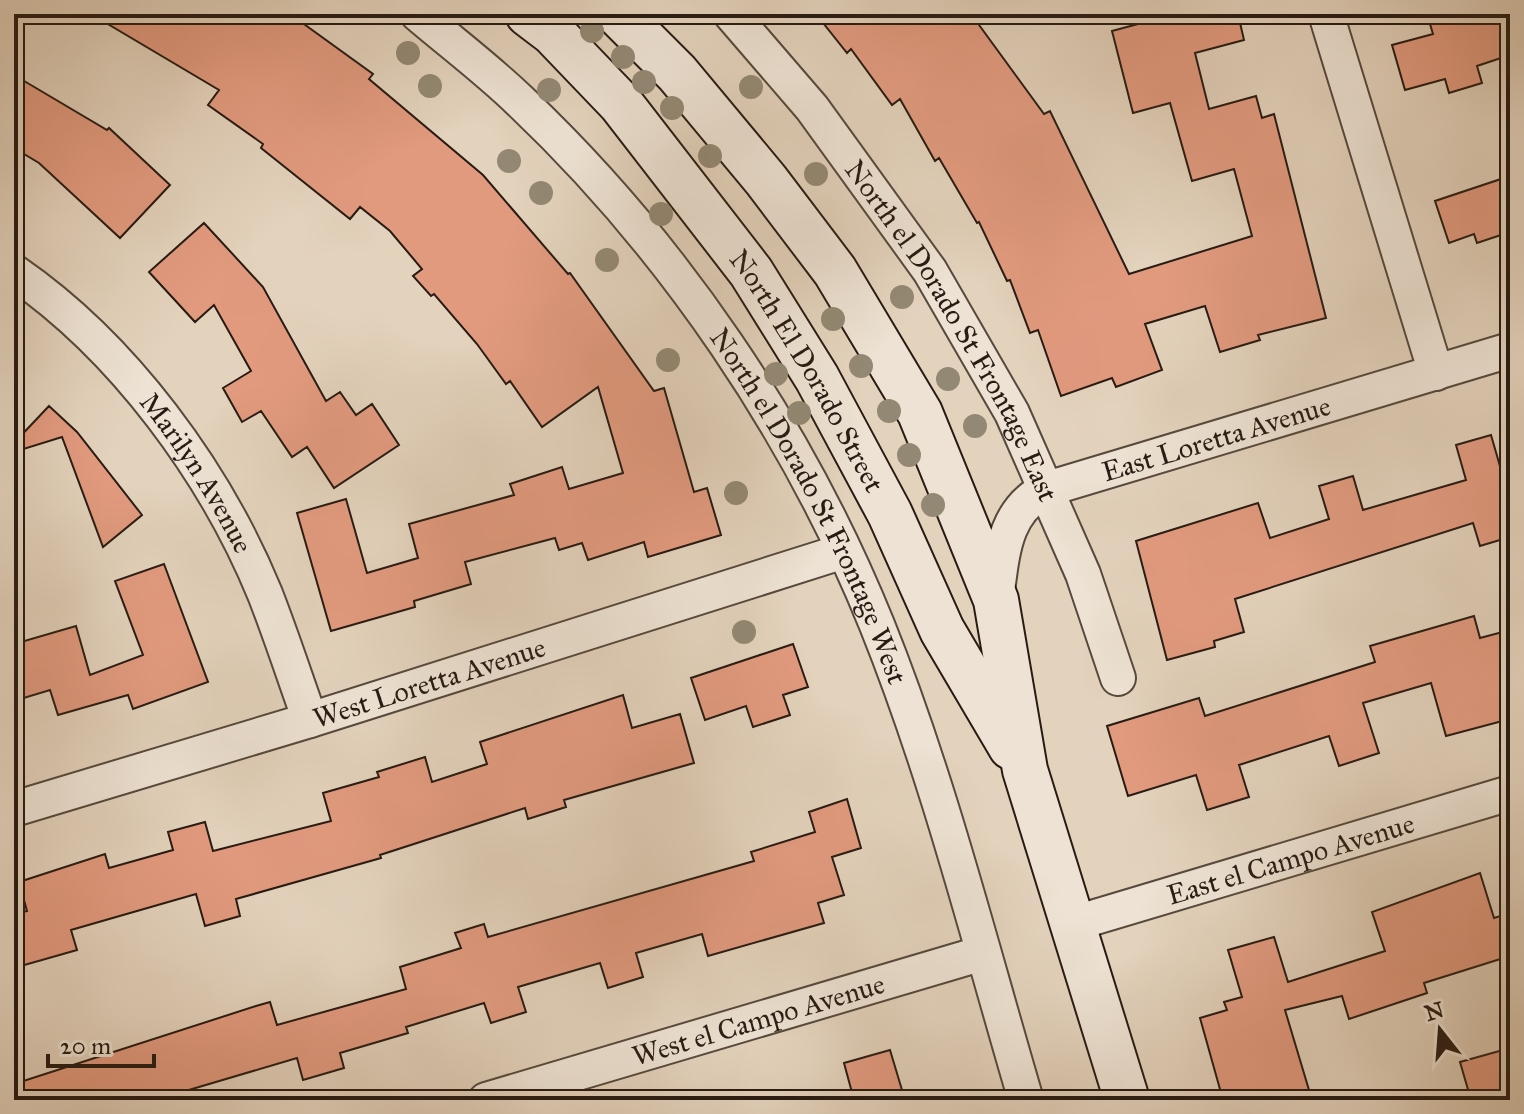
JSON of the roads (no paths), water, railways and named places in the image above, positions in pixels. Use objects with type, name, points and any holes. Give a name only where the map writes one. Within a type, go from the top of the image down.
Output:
[{"type":"main road","name":"North El Dorado Street","points":[[528,14],[553,33],[621,104],[751,272],[817,378],[890,514],[942,630],[1025,770]]},
{"type":"main road","name":"North El Dorado Street","points":[[618,14],[677,73],[766,180],[835,271],[920,413],[996,600],[1025,770],[1127,1100]]},
{"type":"street","name":"North el Dorado St Frontage West","points":[[418,14],[519,100],[643,231],[687,288],[756,391],[844,551],[877,625],[932,778],[1026,1100]]},
{"type":"street","name":"North el Dorado St Frontage East","points":[[731,14],[812,108],[930,271],[1012,413],[1083,574],[1118,678]]},
{"type":"street","points":[[1326,14],[1436,373]]},
{"type":"street","name":"Marilyn Avenue","points":[[14,272],[89,334],[157,409],[204,475],[264,592],[310,720]]},
{"type":"street","name":"East Loretta Avenue","points":[[996,600],[1004,535],[1028,498],[1047,489],[1510,350]]},
{"type":"street","name":"West Loretta Avenue","points":[[14,809],[310,720],[844,551]]},
{"type":"street","name":"East el Campo Avenue","points":[[1072,924],[1510,793]]},
{"type":"street","name":"West el Campo Avenue","points":[[486,1100],[983,953]]}]
